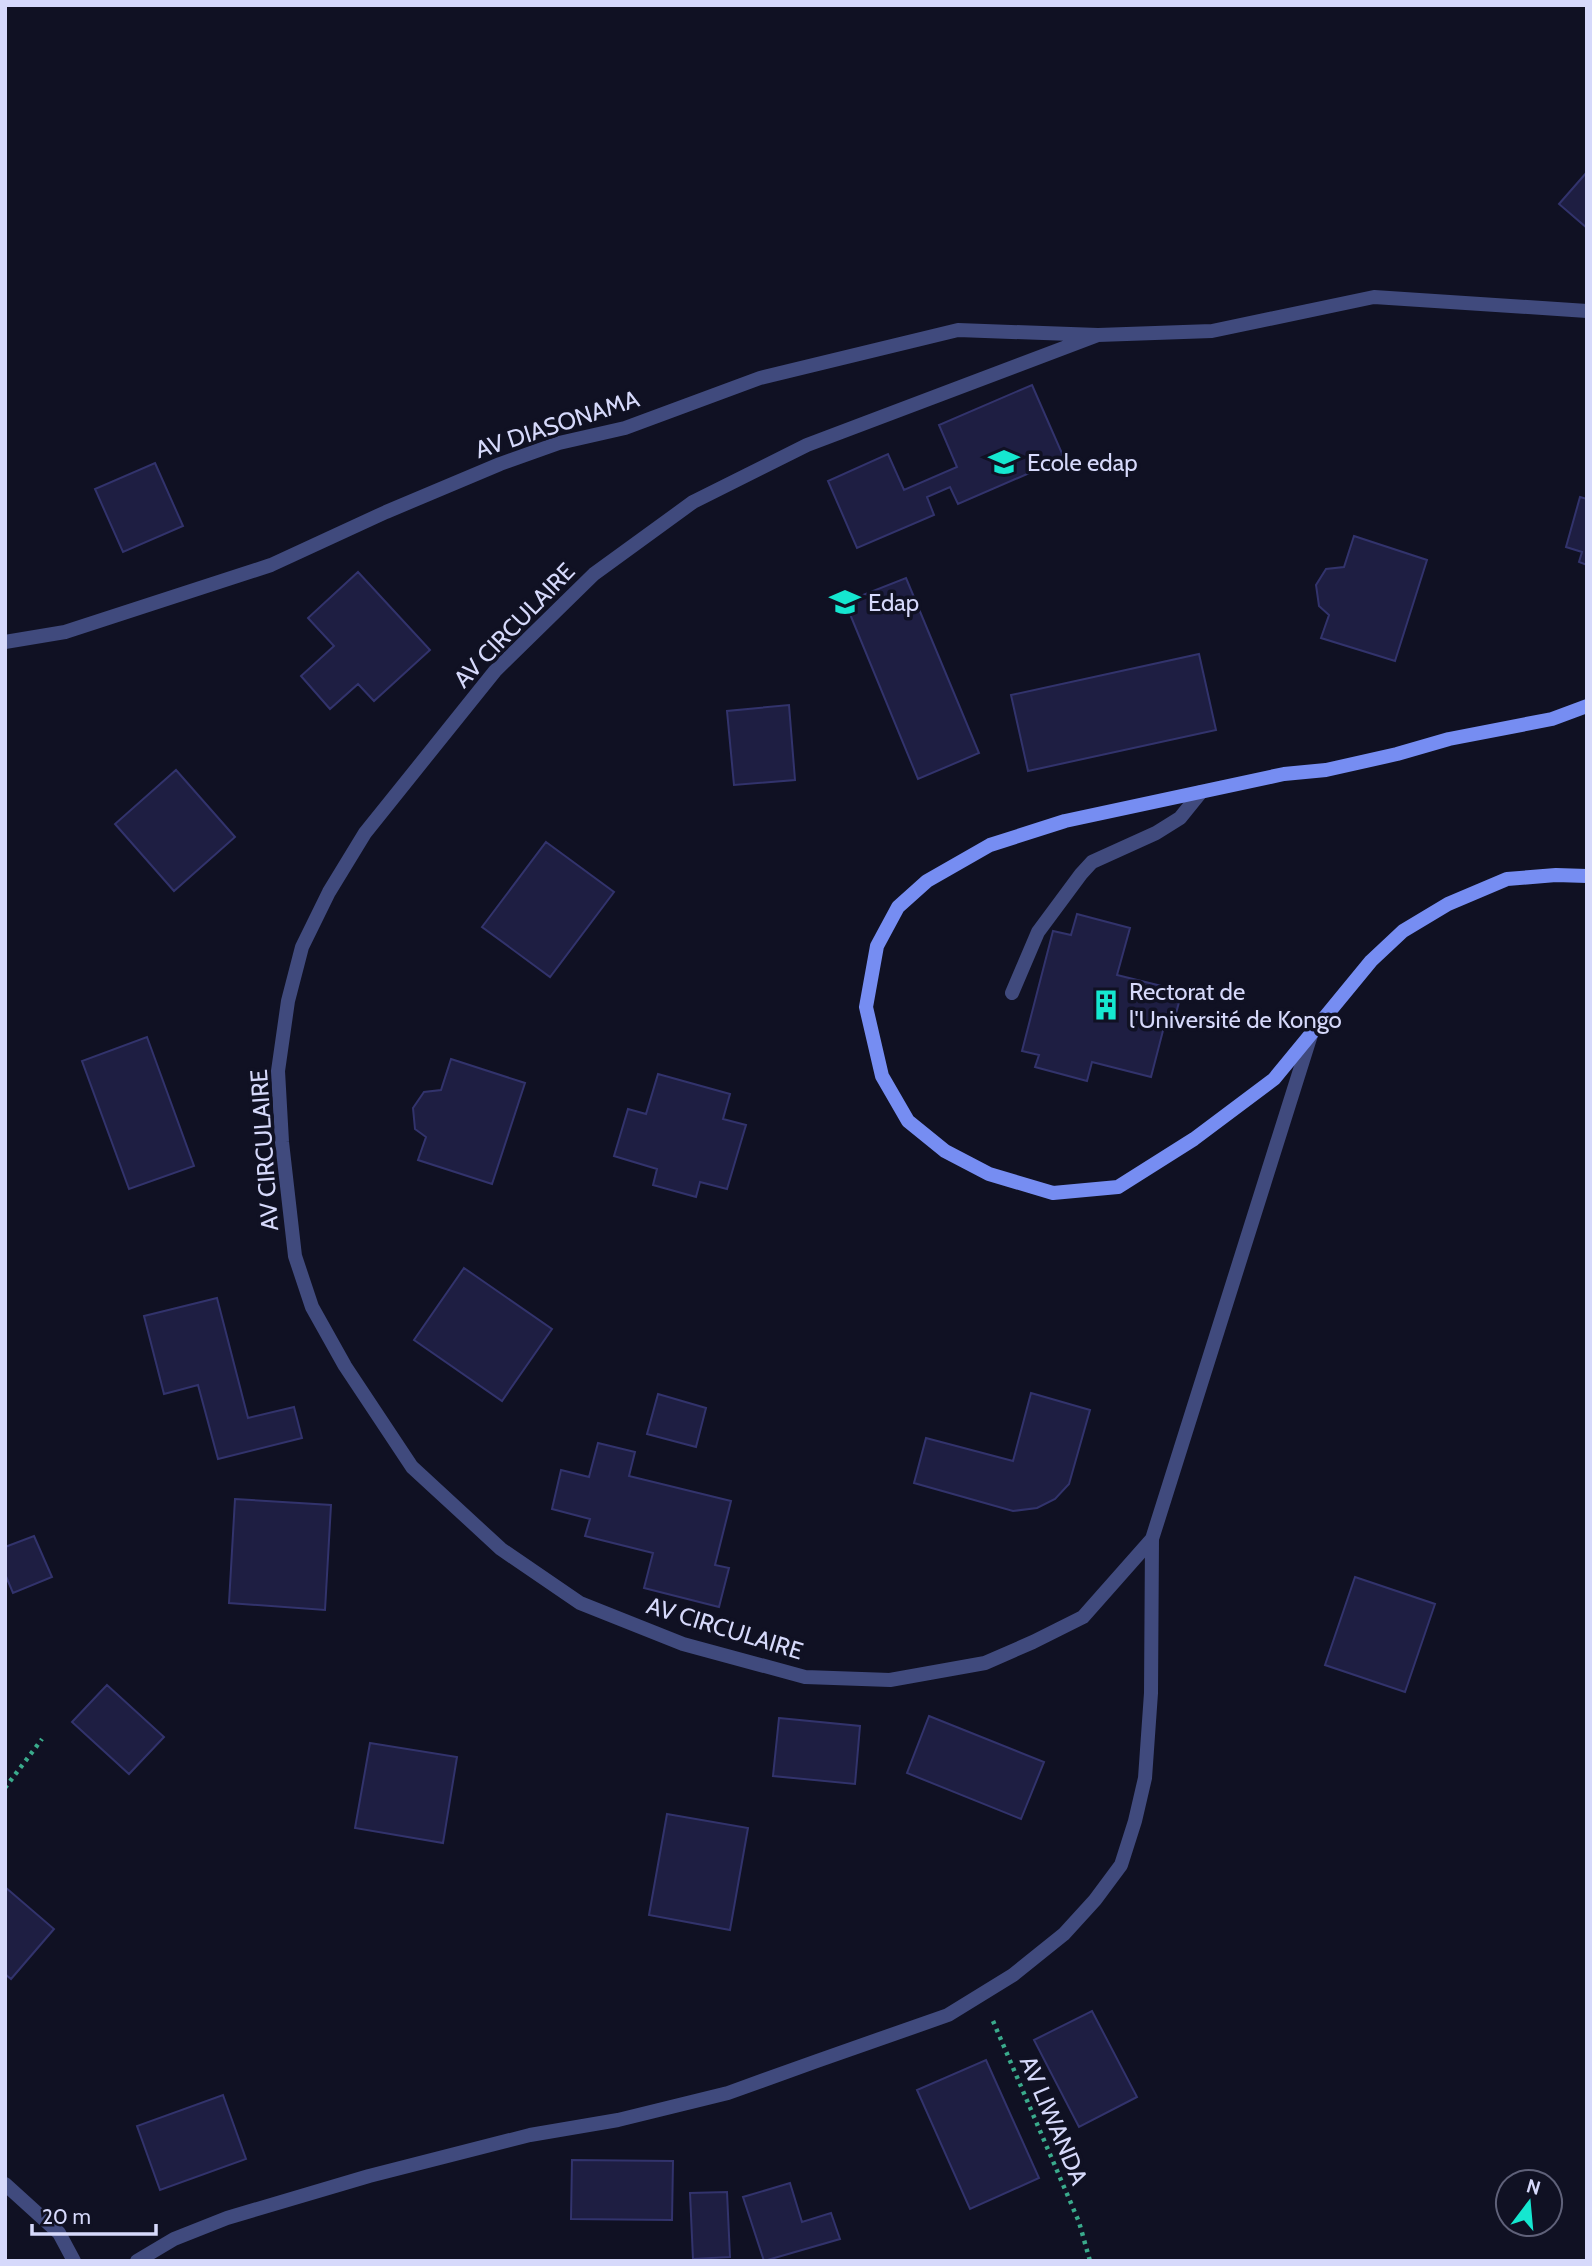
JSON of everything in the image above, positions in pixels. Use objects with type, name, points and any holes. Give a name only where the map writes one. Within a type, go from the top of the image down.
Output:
[{"type":"street","points":[[1098,335],[1212,331],[1374,297],[1587,311]]},
{"type":"street","name":"AV DIASONAMA","points":[[5,642],[65,632],[271,565],[500,464],[559,443],[625,428],[760,377],[958,330],[1098,335]]},
{"type":"street","name":"AV CIRCULAIRE","points":[[1098,335],[807,445],[693,502],[594,573],[495,671],[365,833],[329,892],[302,947],[288,1001],[278,1071],[282,1142],[295,1256],[312,1307],[345,1366],[412,1466],[502,1549],[580,1603],[683,1644],[805,1677],[890,1680],[985,1663],[1083,1617],[1152,1539]]},
{"type":"street","points":[[1587,706],[1552,719],[1449,738],[1397,754],[1326,770],[1284,774],[1065,821],[990,845],[927,881],[898,907],[877,946],[866,1007],[882,1076],[908,1121],[945,1151],[989,1174],[1053,1193],[1118,1187],[1195,1139],[1273,1079],[1371,961],[1403,931],[1448,904],[1507,879],[1556,875],[1587,876]]},
{"type":"street","points":[[1012,993],[1038,932],[1092,862],[1156,833],[1180,818],[1202,792]]},
{"type":"street","points":[[137,2261],[174,2239],[227,2218],[369,2176],[530,2135],[618,2120],[728,2093],[948,2015],[1013,1975],[1064,1934],[1096,1900],[1121,1865],[1135,1821],[1145,1778],[1151,1693],[1152,1539],[1312,1030]]},
{"type":"street","points":[[5,2184],[59,2233],[74,2261]]},
{"type":"path","points":[[5,1788],[42,1739]]},
{"type":"path","name":"AV LIWANDA","points":[[982,1994],[1079,2222],[1090,2261]]},
{"type":"building","points":[[1587,172],[1587,228],[1559,204]]},
{"type":"building","name":"Ecole edap","points":[[1032,385],[1064,458],[958,504],[950,487],[927,497],[934,515],[857,548],[828,481],[888,454],[904,490],[957,467],[939,425]]},
{"type":"building","points":[[155,463],[183,526],[123,552],[95,489]]},
{"type":"building","points":[[1580,497],[1587,499],[1587,565],[1579,562],[1582,552],[1566,547]]},
{"type":"building","points":[[1354,536],[1427,560],[1395,661],[1321,638],[1329,615],[1319,606],[1316,585],[1326,569],[1344,567]]},
{"type":"building","points":[[358,572],[430,650],[374,701],[358,684],[330,709],[301,676],[334,646],[308,618]]},
{"type":"building","points":[[906,578],[979,753],[918,779],[845,602]]},
{"type":"building","points":[[1199,654],[1216,730],[1028,771],[1011,695]]},
{"type":"building","points":[[789,705],[795,780],[734,785],[727,711]]},
{"type":"building","points":[[176,770],[235,837],[174,891],[115,824]]},
{"type":"building","points":[[546,842],[614,892],[550,977],[482,927]]},
{"type":"building","name":"Rectorat de l'Université de Kongo","points":[[1077,914],[1130,928],[1117,975],[1182,991],[1174,1021],[1166,1019],[1151,1077],[1092,1062],[1087,1081],[1035,1067],[1039,1055],[1022,1051],[1053,931],[1071,935]]},
{"type":"building","points":[[147,1037],[194,1166],[129,1189],[82,1061]]},
{"type":"building","points":[[451,1059],[525,1083],[492,1184],[418,1160],[426,1137],[415,1129],[413,1108],[424,1092],[441,1090]]},
{"type":"building","points":[[658,1074],[730,1094],[723,1119],[746,1125],[727,1189],[700,1182],[696,1197],[653,1185],[657,1169],[614,1156],[628,1109],[646,1114]]},
{"type":"building","points":[[464,1268],[552,1329],[502,1401],[414,1340]]},
{"type":"building","points":[[217,1298],[248,1418],[294,1407],[302,1438],[218,1459],[198,1385],[164,1394],[144,1316]]},
{"type":"building","points":[[1031,1393],[1090,1410],[1069,1484],[1055,1499],[1037,1508],[1013,1511],[914,1483],[926,1438],[1013,1461]]},
{"type":"building","points":[[658,1394],[706,1408],[696,1447],[647,1434]]},
{"type":"building","points":[[598,1443],[635,1452],[629,1476],[731,1501],[715,1565],[729,1568],[719,1607],[644,1588],[653,1553],[585,1536],[590,1519],[552,1509],[561,1470],[589,1477]]},
{"type":"building","points":[[235,1499],[331,1505],[325,1610],[229,1603]]},
{"type":"building","points":[[34,1536],[52,1577],[13,1593],[5,1574],[5,1547]]},
{"type":"building","points":[[1355,1577],[1435,1604],[1405,1692],[1325,1665]]},
{"type":"building","points":[[107,1685],[164,1737],[129,1774],[72,1722]]},
{"type":"building","points":[[929,1716],[1044,1762],[1021,1819],[907,1773]]},
{"type":"building","points":[[779,1718],[860,1726],[855,1784],[773,1776]]},
{"type":"building","points":[[370,1743],[457,1757],[443,1843],[355,1828]]},
{"type":"building","points":[[667,1814],[748,1828],[730,1930],[649,1915]]},
{"type":"building","points":[[5,1887],[54,1929],[11,1979],[5,1974]]},
{"type":"building","points":[[1092,2011],[1137,2097],[1079,2127],[1034,2040]]},
{"type":"building","points":[[986,2060],[1039,2178],[970,2209],[917,2090]]},
{"type":"building","points":[[223,2095],[246,2159],[160,2190],[137,2126]]},
{"type":"building","points":[[572,2160],[673,2161],[672,2220],[571,2219]]},
{"type":"building","points":[[790,2183],[802,2222],[831,2213],[840,2239],[764,2261],[743,2197]]},
{"type":"building","points":[[727,2192],[730,2257],[693,2259],[690,2193]]},
{"type":"place","name":"Ecole edap","points":[[1004,462]]},
{"type":"place","name":"Edap","points":[[845,602]]},
{"type":"place","name":"Rectorat de l'Université de Kongo","points":[[1106,1005]]}]
